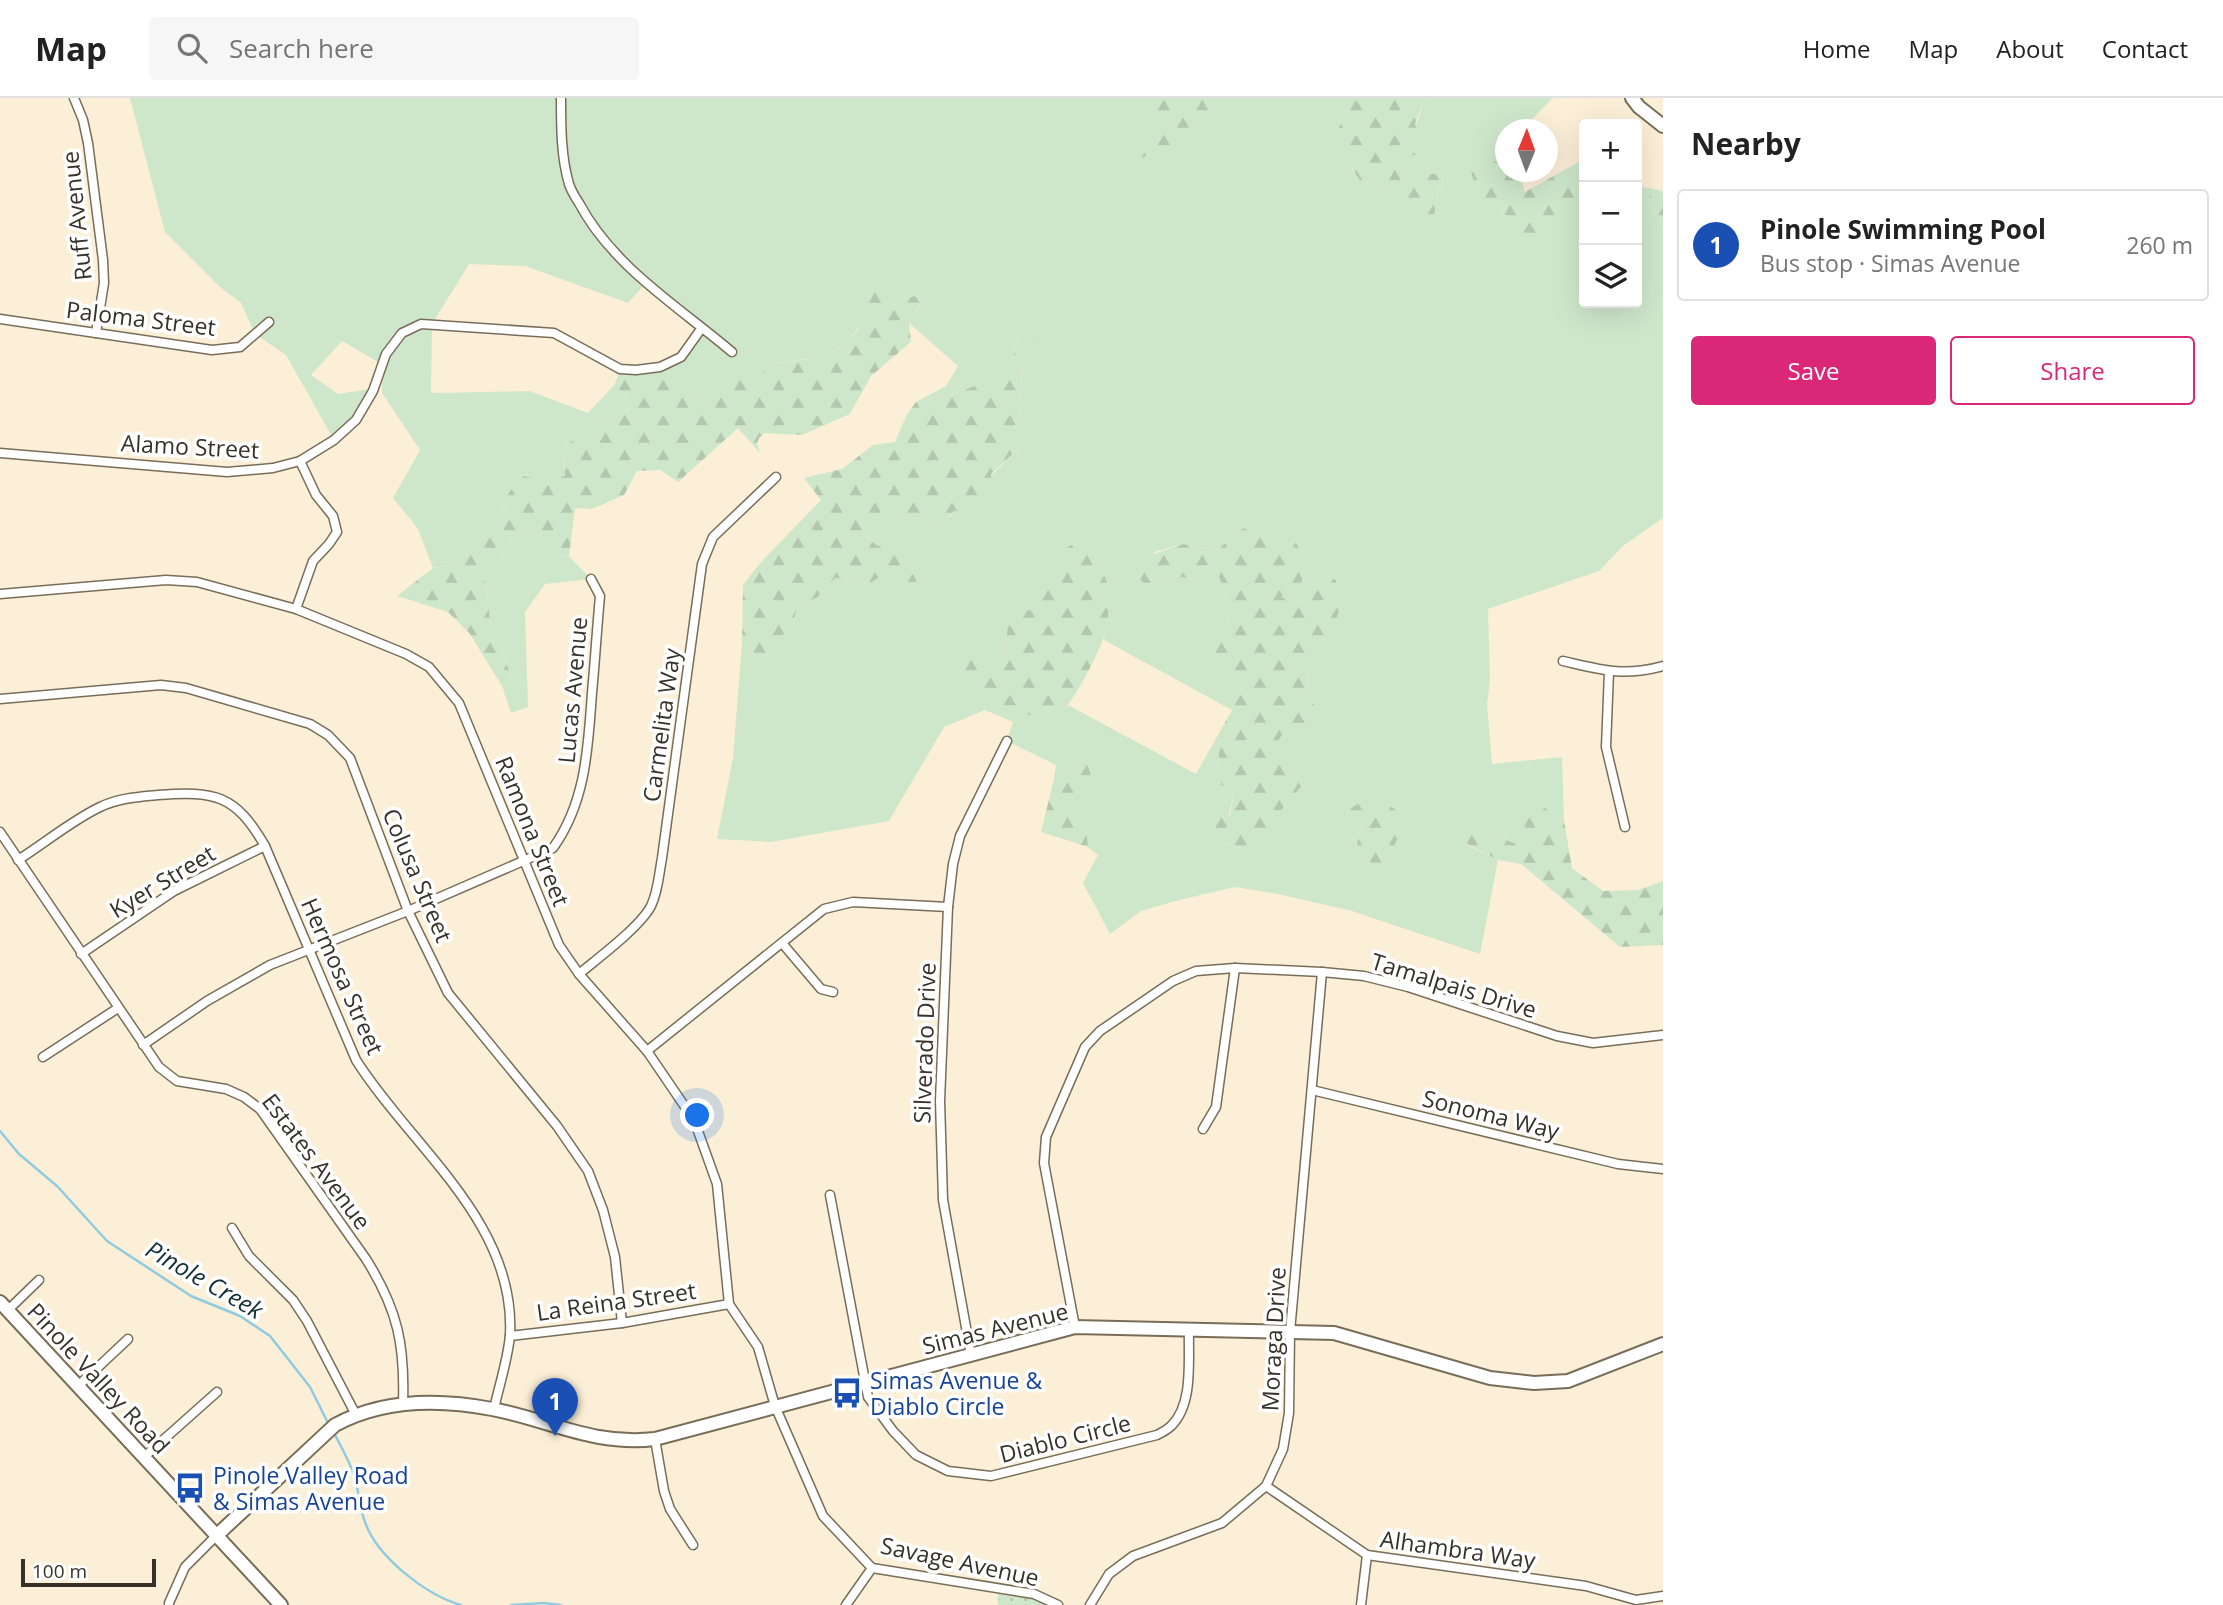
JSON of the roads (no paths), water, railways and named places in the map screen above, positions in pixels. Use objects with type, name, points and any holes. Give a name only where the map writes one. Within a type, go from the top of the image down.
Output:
[{"type":"street","name":"Ruff Avenue","points":[[74,98],[88,143],[103,260],[104,283],[96,333]]},
{"type":"street","points":[[561,98],[563,146],[569,185],[592,227],[620,258],[701,329],[732,352]]},
{"type":"street","points":[[1632,98],[1663,126]]},
{"type":"street","name":"Paloma Street","points":[[0,319],[212,350],[240,347],[269,322]]},
{"type":"street","name":"Alamo Street","points":[[0,453],[227,472],[272,468],[300,461],[334,440],[356,421],[373,391],[386,354],[402,332],[421,324],[554,333],[620,369],[636,370],[660,367],[681,357],[701,329]]},
{"type":"street","points":[[296,609],[313,561],[337,531],[333,516],[316,495],[300,461]]},
{"type":"street","name":"Carmelita Way","points":[[579,974],[641,920],[650,908],[657,890],[662,858],[702,564],[713,537],[776,477]]},
{"type":"street","name":"Lucas Avenue","points":[[143,1045],[207,1001],[270,965],[408,911],[553,848],[566,830],[574,810],[587,761],[600,596],[591,579]]},
{"type":"street","name":"Ramona Street","points":[[0,594],[166,580],[197,582],[296,609],[406,654],[429,667],[459,703],[559,945],[579,974],[647,1051],[694,1120],[717,1184],[729,1304],[758,1347],[775,1406]]},
{"type":"street","points":[[1563,661],[1609,673],[1637,672],[1663,666]]},
{"type":"street","points":[[1609,673],[1606,747],[1625,827]]},
{"type":"street","name":"Colusa Street","points":[[0,699],[160,685],[186,688],[310,724],[328,735],[350,758],[408,911],[448,993],[557,1126],[588,1171],[603,1210],[615,1256],[622,1323]]},
{"type":"street","name":"Silverado Drive","points":[[971,1355],[943,1200],[940,1101],[948,907],[953,864],[960,836],[1007,741]]},
{"type":"street","name":"Hermosa Street","points":[[18,860],[98,808],[127,797],[197,792],[233,806],[250,821],[265,846],[345,1038],[363,1070],[456,1188],[479,1223],[498,1263],[510,1336],[494,1409]]},
{"type":"street","name":"Estates Avenue","points":[[0,832],[159,1067],[177,1081],[226,1090],[244,1097],[260,1109],[382,1285],[395,1315],[400,1340],[404,1369],[403,1404]]},
{"type":"street","name":"Kyer Street","points":[[82,954],[174,891],[265,846]]},
{"type":"street","points":[[647,1051],[824,909],[853,902],[948,907]]},
{"type":"street","points":[[782,943],[821,989],[833,992]]},
{"type":"street","points":[[1203,1129],[1216,1107],[1235,968]]},
{"type":"street","name":"Tamalpais Drive","points":[[1075,1327],[1044,1163],[1046,1137],[1086,1047],[1100,1031],[1173,981],[1196,971],[1235,968],[1364,976],[1408,987],[1557,1036],[1593,1043],[1663,1035]]},
{"type":"street","name":"Moraga Drive","points":[[1090,1605],[1109,1574],[1133,1556],[1222,1523],[1266,1486],[1283,1449],[1289,1413],[1290,1332],[1322,972]]},
{"type":"street","points":[[43,1057],[118,1008]]},
{"type":"street","name":"Sonoma Way","points":[[1312,1090],[1618,1164],[1663,1169]]},
{"type":"street","name":"Diablo Circle","points":[[830,1195],[868,1397],[893,1431],[916,1455],[947,1471],[991,1476],[1157,1436],[1172,1426],[1183,1406],[1188,1373],[1189,1329]]},
{"type":"street","points":[[232,1228],[249,1256],[300,1310],[354,1415]]},
{"type":"street","points":[[4,1306],[39,1280]]},
{"type":"street","name":"La Reina Street","points":[[510,1336],[622,1323],[729,1304]]},
{"type":"street","name":"Pinole Valley Road","points":[[4,1306],[281,1605]]},
{"type":"street","name":"Simas Avenue","points":[[169,1603],[186,1567],[317,1440],[335,1425],[379,1407],[452,1403],[494,1409],[595,1437],[638,1441],[655,1439],[1075,1327],[1334,1333],[1490,1378],[1534,1383],[1568,1381],[1663,1344]]},
{"type":"street","points":[[78,1386],[128,1339]]},
{"type":"street","points":[[144,1457],[217,1392]]},
{"type":"street","name":"Savage Avenue","points":[[775,1406],[823,1516],[872,1567],[1034,1594],[1058,1605]]},
{"type":"street","points":[[655,1439],[670,1509],[693,1545]]},
{"type":"street","name":"Alhambra Way","points":[[1266,1486],[1367,1555],[1586,1586],[1636,1603],[1663,1596]]},
{"type":"street","points":[[1361,1605],[1367,1555]]},
{"type":"street","points":[[846,1605],[872,1567]]},
{"type":"waterway","name":"Pinole Creek","points":[[0,1131],[19,1154],[57,1186],[107,1241],[191,1296],[240,1316],[270,1336],[310,1387],[329,1425]]},
{"type":"waterway","name":"Pinole Creek","points":[[333,1431],[354,1475],[365,1522],[380,1548],[418,1584],[461,1605]]},
{"type":"waterway","name":"Pinole Creek","points":[[511,1605],[561,1605]]},
{"type":"place","name":"Simas Avenue & Diablo Circle","points":[[847,1393]]},
{"type":"place","name":"Pinole Swimming Pool","points":[[555,1436]]},
{"type":"place","name":"Pinole Valley Road & Simas Avenue","points":[[190,1488]]}]
